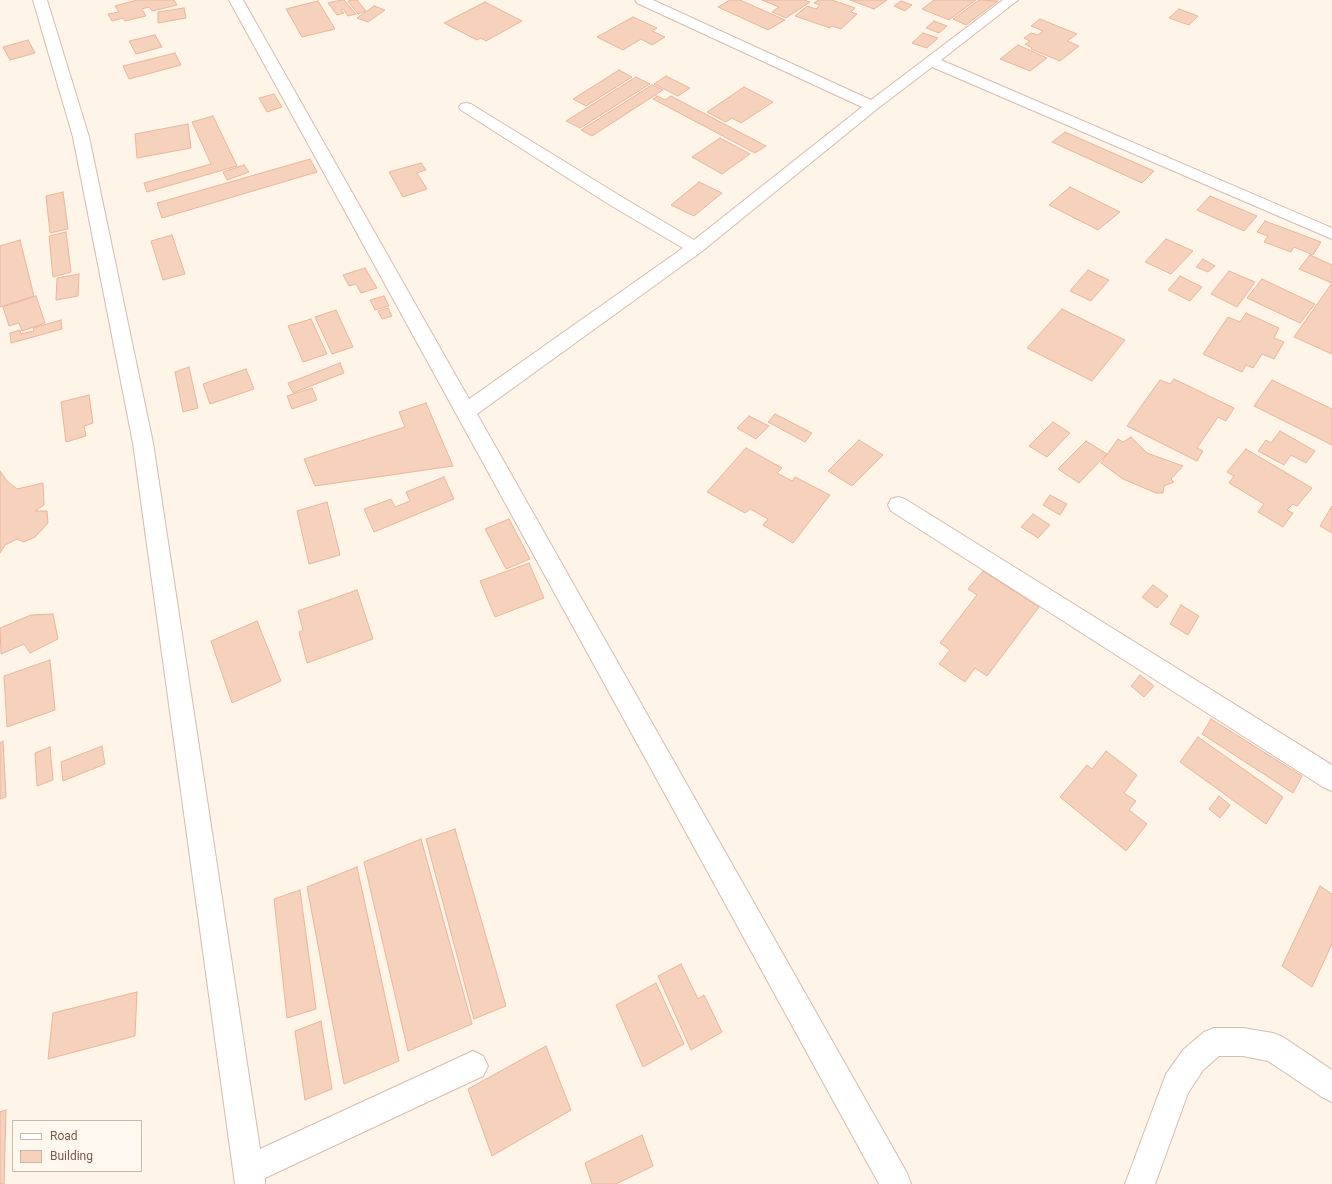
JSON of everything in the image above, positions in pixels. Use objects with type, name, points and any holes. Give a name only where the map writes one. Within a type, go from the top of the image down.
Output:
[{"type":"street","points":[[40,0],[81,137],[143,443],[249,1177],[473,1066]]},
{"type":"street","points":[[236,0],[896,1184]]},
{"type":"street","points":[[642,0],[872,106]]},
{"type":"street","points":[[465,412],[695,248],[872,106],[1011,0]]},
{"type":"street","points":[[930,61],[1332,234]]},
{"type":"street","points":[[466,107],[616,201],[695,248]]},
{"type":"street","points":[[898,504],[1332,779]]},
{"type":"street","points":[[1140,1184],[1176,1084],[1193,1060],[1214,1042],[1243,1042],[1274,1047],[1332,1088]]},
{"type":"building","points":[[137,0],[174,0],[177,5],[152,11],[149,7],[142,9],[146,16],[125,21],[123,18],[112,21],[108,14],[119,12],[115,6]]},
{"type":"building","points":[[344,0],[356,14],[348,16],[343,9],[341,10],[344,13],[337,15],[328,3]]},
{"type":"building","points":[[357,0],[366,11],[358,14],[348,1]]},
{"type":"building","points":[[730,0],[740,0],[785,20],[768,30],[718,7]]},
{"type":"building","points":[[762,0],[804,0],[810,2],[786,18],[772,12],[779,7]]},
{"type":"building","points":[[818,0],[832,0],[855,8],[851,12],[857,14],[841,29],[832,26],[830,28],[795,16],[807,6],[816,9],[820,5],[814,3]]},
{"type":"building","points":[[850,0],[887,0],[874,9]]},
{"type":"building","points":[[934,0],[976,0],[949,20],[922,9]]},
{"type":"building","points":[[979,0],[998,1],[966,25],[953,19]]},
{"type":"building","points":[[318,1],[335,29],[302,37],[286,9]]},
{"type":"building","points":[[901,1],[912,5],[905,11],[894,6]]},
{"type":"building","points":[[485,2],[522,21],[486,41],[481,38],[477,40],[444,23]]},
{"type":"building","points":[[374,6],[385,10],[368,22],[357,18]]},
{"type":"building","points":[[184,8],[186,18],[158,23],[158,12]]},
{"type":"building","points":[[1179,9],[1198,16],[1189,25],[1169,18]]},
{"type":"building","points":[[633,17],[657,28],[652,31],[665,37],[652,45],[641,39],[623,50],[597,37]]},
{"type":"building","points":[[1040,19],[1077,34],[1067,41],[1079,46],[1060,61],[1031,49],[1032,48],[1025,44],[1030,41],[1024,38],[1031,33],[1038,35],[1043,31],[1031,26]]},
{"type":"building","points":[[934,21],[947,26],[939,33],[926,28]]},
{"type":"building","points":[[923,33],[938,38],[927,48],[912,43]]},
{"type":"building","points":[[155,35],[162,47],[136,54],[129,41]]},
{"type":"building","points":[[28,40],[35,53],[10,60],[3,47]]},
{"type":"building","points":[[1018,45],[1047,58],[1030,71],[1000,59]]},
{"type":"building","points":[[175,53],[181,65],[129,79],[123,66]]},
{"type":"building","points":[[619,70],[632,77],[586,106],[573,99]]},
{"type":"building","points":[[666,76],[690,88],[678,96],[654,84]]},
{"type":"building","points":[[636,77],[650,84],[580,128],[566,121]]},
{"type":"building","points":[[652,85],[663,90],[592,136],[581,130]]},
{"type":"building","points":[[744,87],[773,102],[741,123],[732,118],[726,122],[707,112]]},
{"type":"building","points":[[274,94],[282,107],[267,112],[259,98]]},
{"type":"building","points":[[657,96],[665,100],[671,96],[766,146],[755,153],[653,99]]},
{"type":"building","points":[[213,116],[237,166],[147,192],[144,183],[211,164],[192,122]]},
{"type":"building","points":[[188,124],[191,148],[137,158],[135,134]]},
{"type":"building","points":[[1065,132],[1154,171],[1142,183],[1052,142]]},
{"type":"building","points":[[720,138],[750,154],[722,174],[692,157]]},
{"type":"building","points":[[310,159],[317,172],[162,218],[157,203]]},
{"type":"building","points":[[421,163],[426,170],[417,173],[427,189],[403,197],[389,172]]},
{"type":"building","points":[[244,165],[249,172],[227,180],[223,172]]},
{"type":"building","points":[[699,182],[722,193],[694,216],[671,205]]},
{"type":"building","points":[[1070,187],[1120,212],[1098,230],[1049,205]]},
{"type":"building","points":[[63,192],[68,229],[50,233],[46,196]]},
{"type":"building","points":[[1210,196],[1257,216],[1244,231],[1197,210]]},
{"type":"building","points":[[1265,221],[1321,242],[1313,255],[1294,247],[1291,252],[1264,242],[1268,236],[1257,232]]},
{"type":"building","points":[[66,232],[71,272],[53,277],[49,236]]},
{"type":"building","points":[[172,235],[185,274],[163,280],[151,241]]},
{"type":"building","points":[[1166,239],[1193,251],[1171,274],[1145,262]]},
{"type":"building","points":[[20,240],[34,296],[0,307],[0,246]]},
{"type":"building","points":[[1310,255],[1332,265],[1332,283],[1299,269]]},
{"type":"building","points":[[1203,259],[1215,266],[1208,272],[1196,267]]},
{"type":"building","points":[[365,268],[377,288],[361,293],[356,284],[349,286],[343,275]]},
{"type":"building","points":[[1088,270],[1109,280],[1091,301],[1070,291]]},
{"type":"building","points":[[1229,271],[1255,282],[1237,307],[1211,294]]},
{"type":"building","points":[[79,274],[78,296],[56,300],[57,278]]},
{"type":"building","points":[[1180,276],[1202,287],[1190,301],[1168,290]]},
{"type":"building","points":[[1262,279],[1315,304],[1300,323],[1247,298]]},
{"type":"building","points":[[1332,283],[1332,354],[1294,337]]},
{"type":"building","points":[[36,296],[45,323],[22,331],[19,323],[9,326],[3,307]]},
{"type":"building","points":[[384,296],[389,306],[375,310],[370,300]]},
{"type":"building","points":[[388,308],[392,316],[382,319],[378,311]]},
{"type":"building","points":[[1062,309],[1125,340],[1092,381],[1027,348]]},
{"type":"building","points":[[336,310],[353,347],[332,354],[315,317]]},
{"type":"building","points":[[1246,313],[1279,328],[1274,338],[1284,342],[1274,359],[1262,354],[1253,368],[1246,365],[1242,372],[1203,354],[1228,317],[1240,322]]},
{"type":"building","points":[[311,319],[327,354],[303,362],[288,326]]},
{"type":"building","points":[[61,320],[62,329],[11,343],[10,333],[20,330],[21,334],[34,331],[33,328]]},
{"type":"building","points":[[340,363],[344,373],[293,393],[288,383]]},
{"type":"building","points":[[189,367],[198,408],[183,412],[175,372]]},
{"type":"building","points":[[246,369],[254,389],[210,404],[203,384]]},
{"type":"building","points":[[1174,379],[1234,408],[1226,421],[1218,417],[1197,448],[1203,451],[1197,461],[1127,426],[1160,380],[1170,384]]},
{"type":"building","points":[[1272,380],[1332,409],[1332,445],[1254,406]]},
{"type":"building","points":[[312,388],[317,400],[292,409],[287,396]]},
{"type":"building","points":[[89,395],[93,423],[84,426],[86,436],[66,442],[61,402]]},
{"type":"building","points":[[426,403],[453,466],[315,486],[304,459],[405,427],[399,412]]},
{"type":"building","points":[[775,414],[812,433],[805,442],[768,422]]},
{"type":"building","points":[[749,416],[769,426],[756,439],[737,428]]},
{"type":"building","points":[[1053,422],[1070,433],[1047,457],[1029,446]]},
{"type":"building","points":[[1280,431],[1315,451],[1306,463],[1291,455],[1284,465],[1258,451],[1266,440],[1271,443]]},
{"type":"building","points":[[1131,437],[1147,453],[1183,466],[1171,479],[1174,482],[1164,486],[1163,493],[1156,493],[1123,479],[1101,463],[1118,439],[1123,442]]},
{"type":"building","points":[[859,440],[883,455],[852,486],[828,471]]},
{"type":"building","points":[[1086,441],[1107,454],[1079,483],[1058,469]]},
{"type":"building","points":[[746,448],[782,468],[777,473],[792,481],[795,477],[830,495],[793,543],[763,525],[768,519],[750,509],[745,513],[707,492]]},
{"type":"building","points":[[1246,449],[1312,488],[1297,506],[1293,504],[1287,510],[1293,513],[1283,527],[1258,512],[1264,504],[1229,483],[1234,476],[1227,472]]},
{"type":"building","points":[[0,471],[7,481],[17,489],[43,483],[44,505],[35,511],[47,511],[48,523],[35,537],[24,542],[17,539],[5,545],[0,553]]},
{"type":"building","points":[[444,477],[454,499],[374,532],[364,509],[391,499],[395,507],[410,501],[406,492]]},
{"type":"building","points":[[1050,495],[1067,504],[1060,515],[1043,505]]},
{"type":"building","points":[[327,502],[340,555],[309,564],[297,511]]},
{"type":"building","points":[[1332,506],[1332,533],[1320,526]]},
{"type":"building","points":[[1033,514],[1050,525],[1038,538],[1021,527]]},
{"type":"building","points":[[509,519],[530,559],[506,569],[485,529]]},
{"type":"building","points":[[529,563],[544,598],[495,617],[480,581]]},
{"type":"building","points":[[983,571],[1039,607],[987,676],[975,668],[965,682],[939,664],[950,650],[940,643],[977,595],[968,589]]},
{"type":"building","points":[[1153,585],[1168,596],[1157,608],[1142,597]]},
{"type":"building","points":[[357,590],[373,639],[307,663],[299,632],[303,630],[298,611]]},
{"type":"building","points":[[1181,605],[1199,616],[1188,635],[1170,624]]},
{"type":"building","points":[[53,614],[58,639],[30,653],[24,644],[1,654],[0,628],[31,615]]},
{"type":"building","points":[[257,621],[281,681],[232,703],[211,641]]},
{"type":"building","points":[[50,660],[55,710],[7,727],[4,676]]},
{"type":"building","points":[[1140,675],[1154,686],[1144,697],[1131,686]]},
{"type":"building","points":[[1211,719],[1302,776],[1293,793],[1202,734]]},
{"type":"building","points":[[1198,737],[1283,797],[1266,824],[1180,762]]},
{"type":"building","points":[[3,741],[6,797],[0,799],[0,743]]},
{"type":"building","points":[[102,746],[105,764],[63,781],[61,762]]},
{"type":"building","points":[[50,747],[53,780],[37,786],[35,753]]},
{"type":"building","points":[[1106,751],[1137,775],[1124,793],[1136,801],[1129,810],[1147,824],[1126,851],[1060,797],[1087,765],[1092,769]]},
{"type":"building","points":[[1219,796],[1230,805],[1220,818],[1209,809]]},
{"type":"building","points":[[455,829],[506,1006],[474,1019],[426,839]]},
{"type":"building","points":[[421,839],[472,1024],[408,1051],[364,862]]},
{"type":"building","points":[[357,867],[399,1061],[344,1084],[307,887]]},
{"type":"building","points":[[1320,886],[1332,894],[1332,944],[1312,987],[1282,966]]},
{"type":"building","points":[[300,890],[316,1009],[287,1018],[274,899]]},
{"type":"building","points":[[681,964],[698,999],[704,995],[722,1032],[691,1050],[658,976]]},
{"type":"building","points":[[656,983],[684,1044],[643,1067],[616,1005]]},
{"type":"building","points":[[137,992],[135,1036],[48,1059],[53,1013]]},
{"type":"building","points":[[321,1021],[332,1089],[305,1100],[295,1031]]},
{"type":"building","points":[[546,1046],[571,1110],[492,1156],[468,1089]]},
{"type":"building","points":[[6,1110],[4,1184],[0,1184],[0,1112]]},
{"type":"building","points":[[642,1135],[653,1166],[616,1184],[592,1184],[585,1163]]}]
